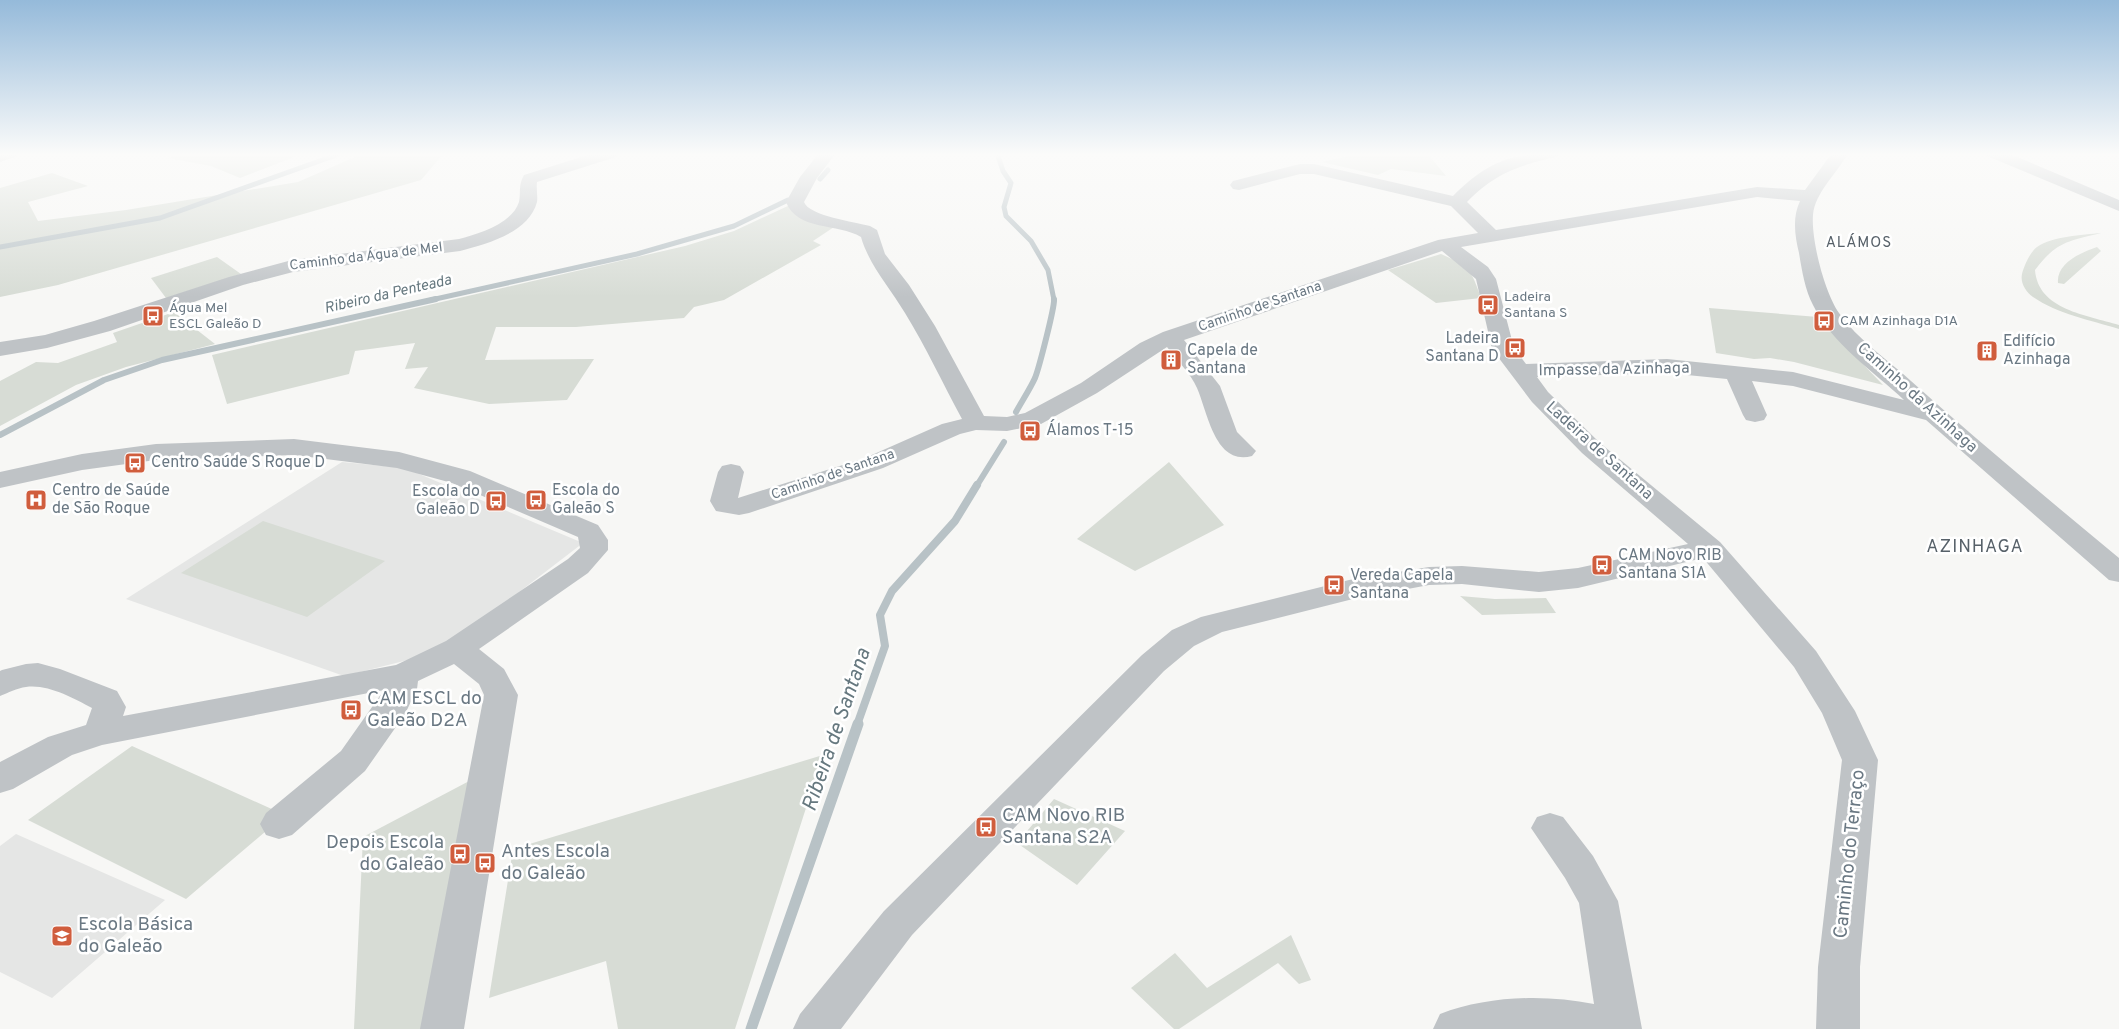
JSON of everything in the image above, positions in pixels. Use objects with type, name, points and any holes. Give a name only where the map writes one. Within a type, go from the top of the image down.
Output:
[{"type":"street","name":"Caminho da Água de Mel","points":[[0,349],[47,341],[102,326],[263,272],[320,261],[460,246],[486,238],[513,221],[526,207],[527,201]]},
{"type":"street","points":[[796,201],[798,210],[808,216],[863,230],[870,234],[876,255],[899,285],[924,326],[976,423]]},
{"type":"street","points":[[1453,201],[1457,202],[1492,236]]},
{"type":"street","name":"Caminho de Santana","points":[[731,472],[724,501],[726,505],[739,507],[874,463],[924,440],[976,423],[1007,424],[1032,419],[1089,388],[1148,348],[1171,338],[1445,244],[1703,201]]},
{"type":"street","name":"Caminho da Azinhaga","points":[[1807,201],[1803,216],[1816,283],[1824,307],[1842,330],[1933,415],[2119,573]]},
{"type":"street","points":[[2107,201],[2119,206]]},
{"type":"street","name":"Ladeira de Santana","points":[[1445,244],[1481,271],[1486,279],[1503,349],[1540,397],[1591,448],[1710,548]]},
{"type":"street","points":[[1171,338],[1208,386],[1226,435],[1243,451]]},
{"type":"street","points":[[0,369],[47,341]]},
{"type":"street","name":"Impasse da Azinhaga","points":[[1520,371],[1667,366],[1793,379],[1933,415]]},
{"type":"street","points":[[1737,374],[1755,415]]},
{"type":"street","points":[[0,480],[82,462],[156,452],[294,447],[348,452],[399,460],[461,476],[588,531],[594,540],[594,550],[578,566],[457,649],[403,676],[100,733],[60,746],[0,779]]},
{"type":"street","points":[[815,1029],[898,923],[1154,663],[1182,638],[1212,624],[1348,590],[1411,579],[1462,575],[1540,582],[1578,578],[1710,548]]},
{"type":"street","name":"Caminho do Terraço","points":[[1710,548],[1805,659],[1838,711],[1860,760],[1839,966],[1838,1029]]},
{"type":"street","points":[[442,1029],[501,695],[492,677],[457,649]]},
{"type":"street","points":[[0,684],[21,674],[40,674],[97,696],[105,700],[109,706],[100,733]]},
{"type":"street","points":[[279,824],[352,761],[393,705],[401,689],[403,676]]},
{"type":"street","points":[[1455,1029],[1520,1018],[1584,1022],[1620,1029],[1598,901],[1579,867],[1550,828]]},
{"type":"shaded area","points":[[0,201],[32,201],[28,202],[38,221],[181,201],[348,201],[58,285],[0,297]]},
{"type":"shaded area","points":[[790,205],[834,227],[813,241],[821,245],[724,300],[694,307],[684,318],[576,327],[496,327],[485,360],[594,359],[567,400],[489,404],[414,388],[428,367],[405,369],[415,343],[355,351],[349,374],[227,404],[212,355],[685,246],[734,231]]},
{"type":"shaded area","points":[[2101,233],[2071,241],[2056,248],[2035,270],[2038,283],[2045,294],[2054,302],[2079,314],[2119,325],[2119,329],[2053,308],[2028,293],[2022,281],[2022,274],[2026,263],[2037,247],[2059,238]]},
{"type":"shaded area","points":[[2097,247],[2101,251],[2064,284],[2058,283],[2058,276],[2061,270],[2071,259]]},
{"type":"shaded area","points":[[1441,254],[1458,262],[1468,270],[1481,298],[1436,303],[1388,270]]},
{"type":"shaded area","points":[[217,257],[241,274],[166,298],[151,278]]},
{"type":"shaded area","points":[[1709,308],[1818,317],[1883,385],[1794,362],[1770,358],[1754,359],[1716,353]]},
{"type":"shaded area","points":[[174,312],[215,344],[126,367],[76,385],[0,426],[0,381],[36,362],[58,363],[117,342],[113,333]]},
{"type":"shaded area","points":[[342,462],[405,468],[583,543],[455,641],[412,659],[344,676],[126,599]]},
{"type":"shaded area","points":[[1169,462],[1224,525],[1135,571],[1077,539]]},
{"type":"shaded area","points":[[263,521],[385,561],[307,617],[181,573]]},
{"type":"shaded area","points":[[1460,596],[1495,599],[1546,598],[1556,613],[1482,615]]},
{"type":"shaded area","points":[[132,746],[285,815],[186,899],[28,820]]},
{"type":"shaded area","points":[[823,755],[735,1029],[618,1029],[606,961],[489,998],[513,849]]},
{"type":"shaded area","points":[[473,779],[438,1029],[354,1029],[363,837]]},
{"type":"shaded area","points":[[1054,799],[1125,831],[1077,885],[1017,843]]},
{"type":"shaded area","name":"Escola Básica do Galeão","points":[[16,834],[165,900],[52,998],[0,972],[0,846]]},
{"type":"shaded area","points":[[1291,935],[1311,980],[1299,984],[1278,963],[1179,1029],[1174,1029],[1131,988],[1175,953],[1207,988]]},
{"type":"waterway","name":"Ribeiro da Penteada","points":[[0,247],[160,218],[208,201]]},
{"type":"waterway","name":"Ribeiro da Penteada","points":[[431,300],[637,254],[734,226],[786,201]]},
{"type":"waterway","name":"Ribeira de Santana","points":[[1006,201],[1004,207],[1006,216],[1031,241],[1048,270],[1054,300]]},
{"type":"waterway","name":"Ribeiro da Penteada","points":[[0,435],[104,380],[162,360],[436,299]]},
{"type":"waterway","name":"Ribeira de Santana","points":[[1016,412],[1035,378],[1054,300]]},
{"type":"waterway","name":"Ribeira de Santana","points":[[976,487],[1004,442]]},
{"type":"waterway","name":"Ribeira de Santana","points":[[857,725],[885,646],[880,615],[892,591],[955,521],[977,485]]},
{"type":"waterway","name":"Ribeira de Santana","points":[[751,1029],[858,724]]},
{"type":"place","name":"Ladeira Santana S","points":[[1488,305]]},
{"type":"place","name":"Água Mel ESCL Galeão D","points":[[153,316]]},
{"type":"place","name":"CAM Azinhaga D1A","points":[[1824,321]]},
{"type":"place","name":"Ladeira Santana D","points":[[1515,348]]},
{"type":"place","name":"Edifício Azinhaga","points":[[1987,351]]},
{"type":"place","name":"Capela de Santana","points":[[1171,360]]},
{"type":"place","name":"Álamos T-15","points":[[1030,431]]},
{"type":"place","name":"Centro Saúde S Roque D","points":[[135,463]]},
{"type":"place","name":"Centro de Saúde de São Roque","points":[[36,500]]},
{"type":"place","name":"Escola do Galeão S","points":[[536,500]]},
{"type":"place","name":"Escola do Galeão D","points":[[496,501]]},
{"type":"place","name":"CAM Novo RIB Santana S1A","points":[[1602,565]]},
{"type":"place","name":"Vereda Capela Santana","points":[[1334,585]]},
{"type":"place","name":"CAM ESCL do Galeão D2A","points":[[351,710]]},
{"type":"place","name":"CAM Novo RIB Santana S2A","points":[[986,827]]},
{"type":"place","name":"Depois Escola do Galeão","points":[[460,854]]},
{"type":"place","name":"Antes Escola do Galeão","points":[[485,863]]},
{"type":"place","name":"Escola Básica do Galeão","points":[[62,936]]},
{"type":"district","name":"ALÁMOS","points":[[1859,243]]},
{"type":"district","name":"AZINHAGA","points":[[1975,547]]}]
